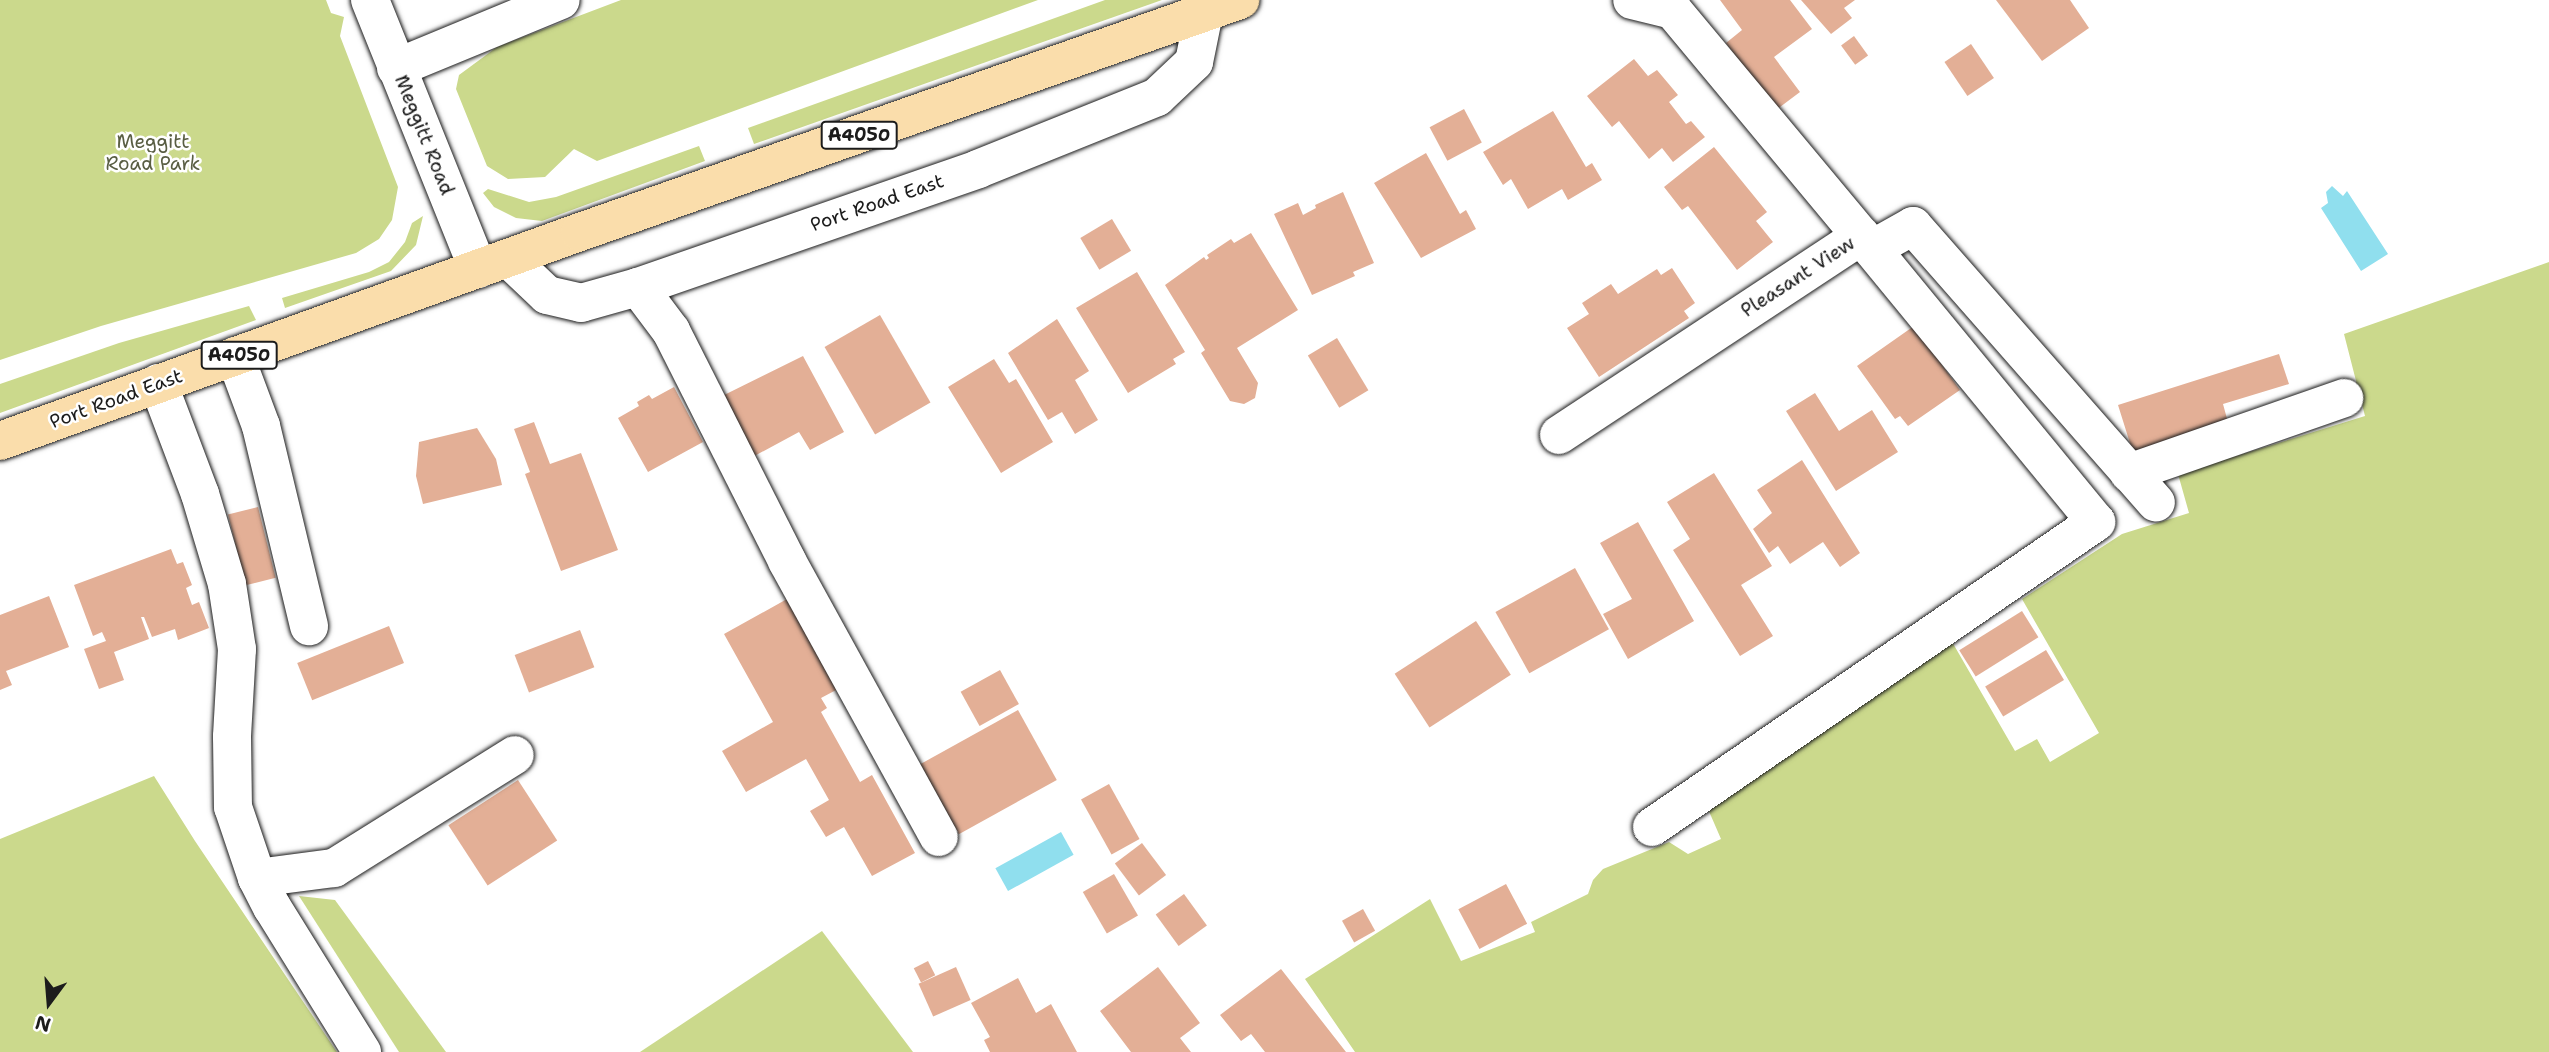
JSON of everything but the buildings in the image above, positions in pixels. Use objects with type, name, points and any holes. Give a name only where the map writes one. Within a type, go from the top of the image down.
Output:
[{"type":"main road","name":"Port Road East","points":[[0,441],[1240,0]]},
{"type":"street","name":"Meggitt Road","points":[[370,0],[397,68],[494,264]]},
{"type":"street","points":[[397,68],[561,0]]},
{"type":"street","name":"Pleasant View","points":[[1559,435],[1867,242],[1673,10],[1632,0]]},
{"type":"street","name":"Port Road East","points":[[494,264],[547,295],[581,303],[638,287],[978,169],[1157,97],[1194,62],[1204,13]]},
{"type":"street","points":[[1652,827],[2096,522],[1867,242],[1913,226],[2156,503]]},
{"type":"street","points":[[638,287],[671,331],[787,561],[940,837]]},
{"type":"street","points":[[235,356],[261,426],[309,626]]},
{"type":"street","points":[[158,383],[200,494],[227,583],[237,649],[233,807],[257,877],[362,1052]]},
{"type":"street","points":[[2129,473],[2344,398]]},
{"type":"street","points":[[257,877],[334,868],[516,755]]},
{"type":"green space","name":"Meggitt Road Park","points":[[0,0],[326,0],[331,13],[344,17],[340,36],[398,187],[392,220],[379,239],[356,253],[101,326],[0,360]]},
{"type":"green space","points":[[621,0],[1038,0],[597,161],[574,149],[545,177],[508,179],[487,166],[456,89],[459,75],[497,47]]},
{"type":"green space","points":[[1105,0],[1162,0],[754,144],[748,128]]},
{"type":"green space","points":[[699,146],[705,161],[542,221],[516,218],[494,207],[483,193],[488,189],[529,202],[556,197]]},
{"type":"green space","points":[[423,216],[416,245],[391,271],[285,308],[282,298],[369,272],[389,262],[405,242],[412,223]]},
{"type":"green space","points":[[2549,262],[2549,1052],[1355,1052],[1305,979],[1430,899],[1461,961],[1535,932],[1531,922],[1588,894],[1593,880],[1603,869],[1669,842],[1688,854],[1721,839],[1708,809],[1951,640],[2015,751],[2037,739],[2050,762],[2099,733],[2022,599],[2122,534],[2189,513],[2178,474],[2365,416],[2344,334]]},
{"type":"green space","points":[[249,306],[256,320],[0,413],[0,384],[119,343]]},
{"type":"green space","points":[[154,776],[337,1052],[0,1052],[0,839]]},
{"type":"green space","points":[[299,896],[335,900],[446,1052],[399,1052]]},
{"type":"green space","points":[[822,931],[913,1052],[640,1052]]},
{"type":"water","points":[[2332,186],[2343,196],[2347,191],[2388,254],[2361,271],[2321,208],[2328,203],[2326,192]]},
{"type":"water","points":[[1061,832],[1074,855],[1008,891],[995,868]]}]
